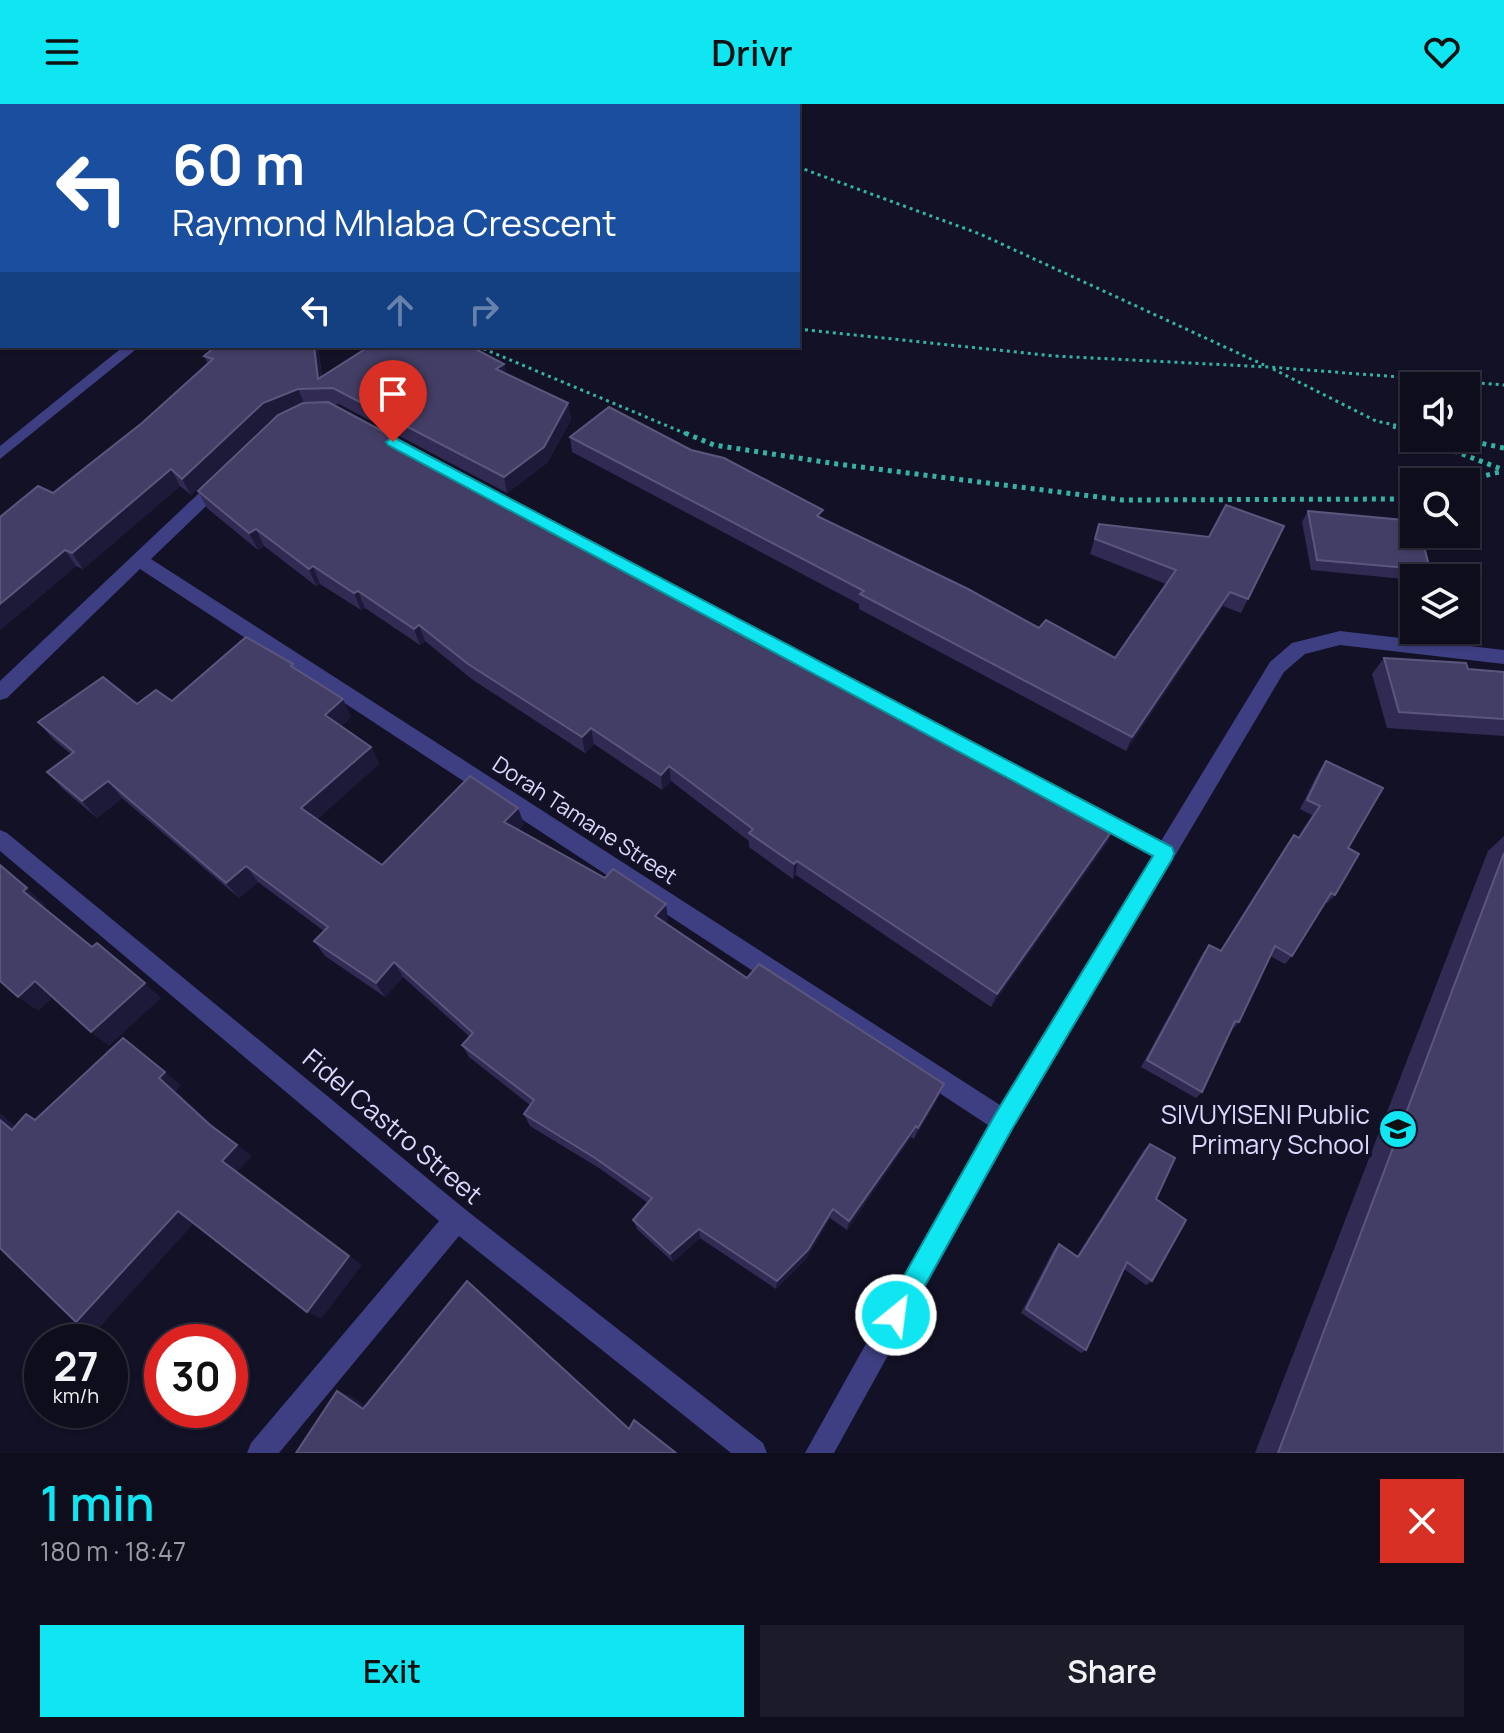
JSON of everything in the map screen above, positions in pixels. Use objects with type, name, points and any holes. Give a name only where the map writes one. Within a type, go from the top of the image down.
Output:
[{"type":"street","points":[[0,454],[131,348]]},
{"type":"street","points":[[0,693],[236,467]]},
{"type":"street","points":[[478,487],[618,562]]},
{"type":"street","name":"Dorah Tamane Street","points":[[139,560],[1004,1121]]},
{"type":"street","points":[[646,577],[772,644]]},
{"type":"street","points":[[819,1453],[1004,1121],[1277,667],[1299,648],[1340,638],[1504,657]]},
{"type":"street","points":[[1081,808],[1165,853]]},
{"type":"street","name":"Fidel Castro Street","points":[[0,839],[457,1219],[753,1453]]},
{"type":"street","points":[[261,1453],[457,1219]]},
{"type":"path","points":[[800,168],[980,234],[1400,430]]},
{"type":"path","points":[[800,329],[1054,356],[1268,367],[1504,385]]},
{"type":"path","points":[[482,348],[714,445],[1122,500],[1400,498]]},
{"type":"path","points":[[1376,421],[1400,426]]},
{"type":"path","points":[[1480,443],[1504,448]]},
{"type":"path","points":[[1457,452],[1504,470]]},
{"type":"path","points":[[1480,477],[1504,470]]},
{"type":"building","points":[[214,348],[314,348],[318,379],[367,348],[474,348],[504,364],[496,369],[568,403],[544,447],[504,477],[333,388],[298,389],[263,403],[182,479],[171,469],[72,553],[65,550],[0,604],[0,517],[38,486],[53,493],[142,423],[213,359],[204,356]]},
{"type":"building","points":[[328,402],[487,487],[485,489],[574,541],[580,537],[657,577],[655,579],[732,628],[739,621],[1042,782],[1116,825],[997,994],[797,861],[794,864],[749,833],[753,829],[669,766],[661,775],[591,728],[582,737],[468,664],[419,625],[414,629],[358,591],[354,593],[313,566],[309,569],[256,529],[249,533],[198,491],[278,415],[303,403]]},
{"type":"building","points":[[609,407],[691,450],[724,458],[823,510],[817,516],[968,589],[1039,628],[1046,620],[1115,658],[1176,570],[1095,539],[1099,524],[1209,537],[1226,505],[1284,526],[1248,599],[1230,592],[1132,737],[860,594],[864,591],[570,437]]},
{"type":"building","points":[[1308,511],[1400,520],[1400,548],[1424,548],[1428,564],[1400,564],[1400,567],[1317,560]]},
{"type":"building","points":[[246,637],[293,664],[291,666],[343,699],[325,715],[371,747],[301,808],[382,865],[470,776],[518,808],[504,822],[605,878],[613,869],[666,904],[655,916],[747,978],[759,964],[944,1084],[918,1128],[916,1126],[849,1221],[833,1209],[808,1250],[777,1281],[699,1229],[670,1254],[633,1220],[652,1198],[524,1114],[534,1100],[462,1045],[473,1033],[394,962],[376,983],[314,941],[328,927],[246,866],[226,883],[108,781],[82,801],[47,772],[74,752],[38,722],[103,677],[137,704],[156,690],[172,701]]},
{"type":"building","points":[[1384,658],[1466,663],[1468,669],[1504,672],[1504,719],[1399,712]]},
{"type":"building","points":[[1326,761],[1383,788],[1348,848],[1359,854],[1335,895],[1331,893],[1292,956],[1275,946],[1202,1092],[1147,1060],[1209,945],[1221,951],[1294,835],[1299,838],[1320,806],[1307,800]]},
{"type":"building","points":[[1504,853],[1504,1453],[1278,1453]]},
{"type":"building","points":[[0,865],[27,888],[23,891],[92,947],[97,943],[145,983],[91,1032],[35,981],[18,997],[0,981]]},
{"type":"building","points":[[123,1038],[165,1072],[159,1078],[210,1125],[237,1145],[222,1161],[349,1256],[307,1312],[178,1211],[76,1322],[0,1248],[0,1120],[12,1130],[26,1114],[35,1120]]},
{"type":"building","points":[[1150,1144],[1175,1158],[1156,1199],[1186,1220],[1152,1281],[1127,1262],[1086,1350],[1026,1309],[1059,1244],[1078,1257]]},
{"type":"building","points":[[467,1281],[629,1429],[634,1420],[676,1453],[296,1453],[337,1391],[363,1409]]},
{"type":"place","name":"SIVUYISENI Public Primary School","points":[[1398,1129]]},
{"type":"route","points":[[393,442],[1165,853],[1004,1121],[896,1315]]}]
